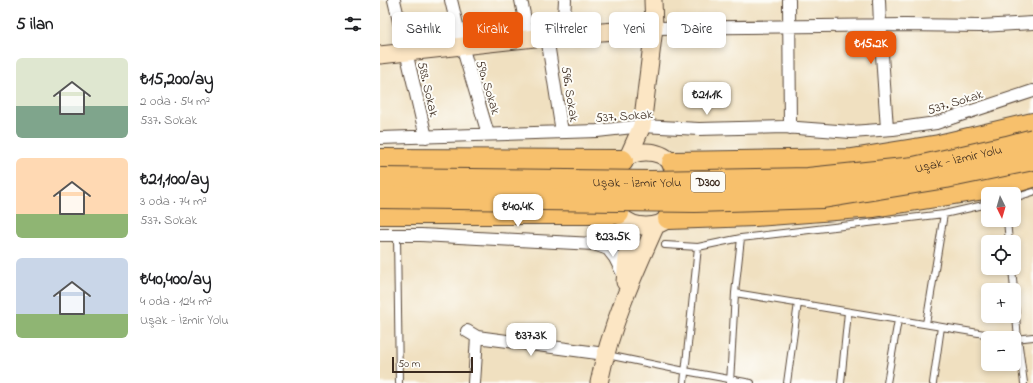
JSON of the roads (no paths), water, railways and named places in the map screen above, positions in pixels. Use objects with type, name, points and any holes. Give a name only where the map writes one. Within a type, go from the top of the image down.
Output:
[{"type":"highway","points":[[666,159],[852,160],[939,146],[1033,124]]},
{"type":"highway","name":"Uşak - İzmir Yolu","points":[[380,178],[651,182],[808,179],[914,168],[1033,140]]},
{"type":"highway","points":[[380,160],[625,159]]},
{"type":"highway","name":"Uşak - İzmir Yolu","points":[[380,197],[695,201],[823,197],[946,177],[1033,159]]},
{"type":"highway","points":[[663,222],[874,206],[1003,185],[1033,176]]},
{"type":"highway","points":[[380,213],[623,217]]},
{"type":"street","name":"588. Sokak","points":[[394,0],[426,137]]},
{"type":"street","name":"590. Sokak","points":[[451,0],[462,46],[488,134]]},
{"type":"street","points":[[380,55],[529,38],[521,0]]},
{"type":"street","name":"596. Sokak","points":[[562,12],[565,0]]},
{"type":"street","points":[[653,0],[653,12]]},
{"type":"street","points":[[789,0],[790,128]]},
{"type":"street","points":[[879,0],[887,130]]},
{"type":"street","points":[[659,28],[981,26],[1033,23]]},
{"type":"street","name":"596. Sokak","points":[[556,48],[562,132]]},
{"type":"street","points":[[652,48],[642,126],[625,159],[615,170],[610,181],[609,192],[612,204],[623,217],[642,226],[663,222]]},
{"type":"street","name":"537. Sokak","points":[[380,138],[597,131],[642,126],[699,129],[790,128],[851,132],[887,130],[936,123],[1033,91]]},
{"type":"street","points":[[642,126],[666,159]]},
{"type":"street","points":[[625,159],[638,153],[648,152],[666,159]]},
{"type":"street","name":"D300","points":[[663,222],[679,206],[683,192],[681,177],[666,159]]},
{"type":"street","points":[[623,217],[628,248],[624,296]]},
{"type":"street","points":[[598,383],[605,354],[624,296],[663,222]]},
{"type":"street","points":[[380,235],[594,244],[608,249],[615,258],[626,279]]},
{"type":"street","points":[[474,383],[472,334],[605,354]]},
{"type":"lane","points":[[1021,196],[1033,192]]},
{"type":"lane","points":[[665,245],[698,247],[742,238],[944,214],[981,206]]},
{"type":"lane","points":[[926,324],[944,214]]},
{"type":"lane","points":[[396,236],[399,383]]},
{"type":"lane","points":[[730,381],[735,293],[742,238]]},
{"type":"lane","points":[[684,383],[698,247]]},
{"type":"lane","points":[[735,293],[981,333]]},
{"type":"lane","points":[[787,383],[798,303]]},
{"type":"lane","points":[[841,383],[848,312]]},
{"type":"lane","points":[[887,383],[898,320]]},
{"type":"lane","points":[[933,383],[941,327]]},
{"type":"lane","points":[[1021,338],[1033,337]]},
{"type":"lane","points":[[605,354],[730,381],[750,383]]},
{"type":"lane","points":[[1021,366],[1024,383]]}]
